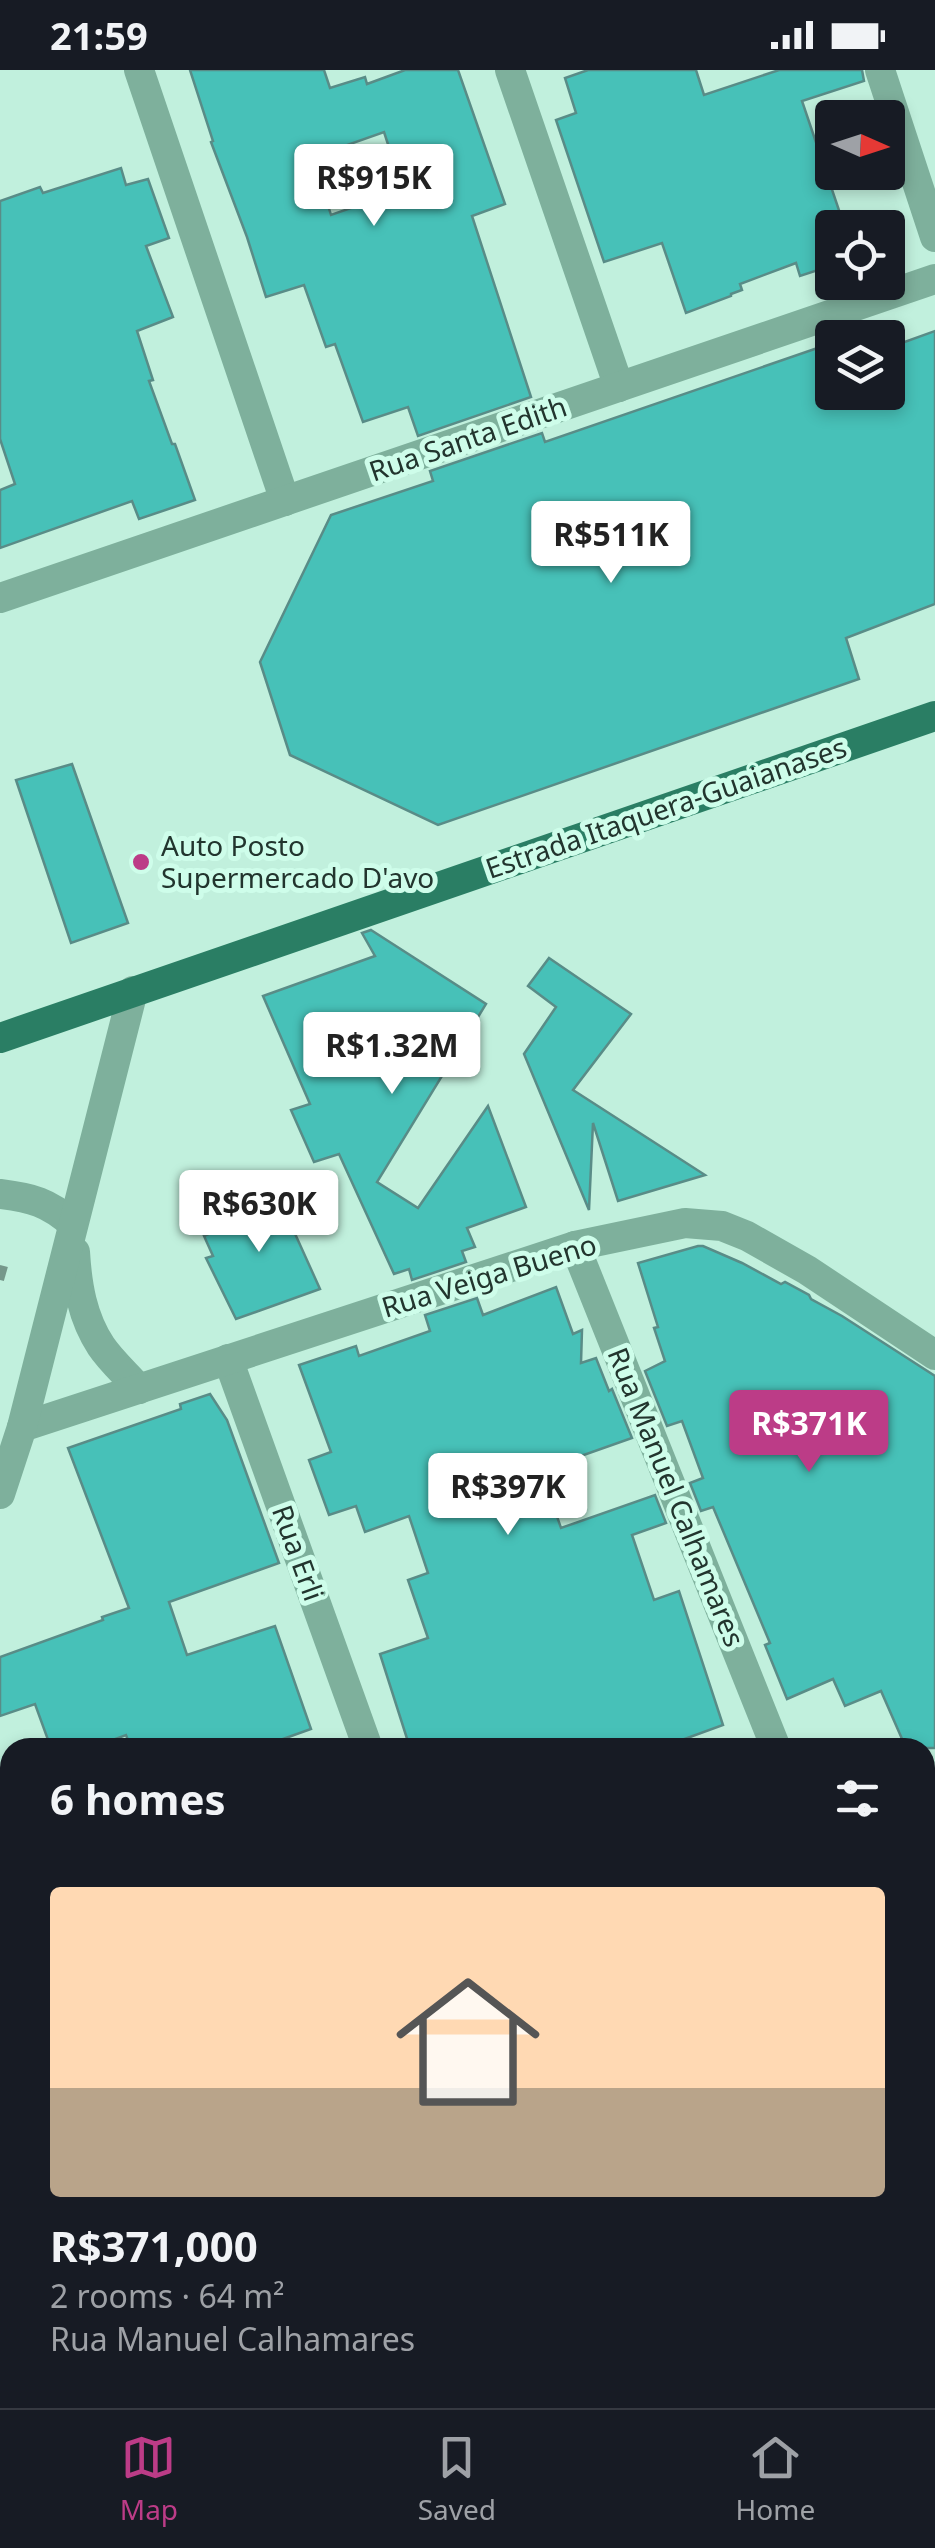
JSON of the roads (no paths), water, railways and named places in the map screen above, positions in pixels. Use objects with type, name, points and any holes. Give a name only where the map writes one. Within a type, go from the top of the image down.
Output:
[{"type":"main road","name":"Estrada Itaquera-Guaianases","points":[[0,1038],[935,716]]},
{"type":"street","points":[[139,70],[284,501]]},
{"type":"street","points":[[510,70],[619,387]]},
{"type":"street","points":[[880,70],[935,237]]},
{"type":"street","name":"Rua Santa Edith","points":[[0,598],[935,279]]},
{"type":"street","points":[[0,1494],[22,1427],[133,991]]},
{"type":"street","points":[[0,1194],[46,1203],[73,1224],[77,1282],[84,1312],[101,1347],[140,1389]]},
{"type":"street","name":"Rua Veiga Bueno","points":[[22,1427],[575,1246],[685,1223],[722,1226],[747,1236],[807,1270],[935,1355]]},
{"type":"street","name":"Rua Manuel Calhamares","points":[[575,1246],[772,1738]]},
{"type":"street","name":"Rua Erli","points":[[228,1359],[364,1738]]},
{"type":"railway","points":[[0,1280],[4,1266]]},
{"type":"place","name":"Auto Posto Supermercado D'avo","points":[[141,862]]}]
